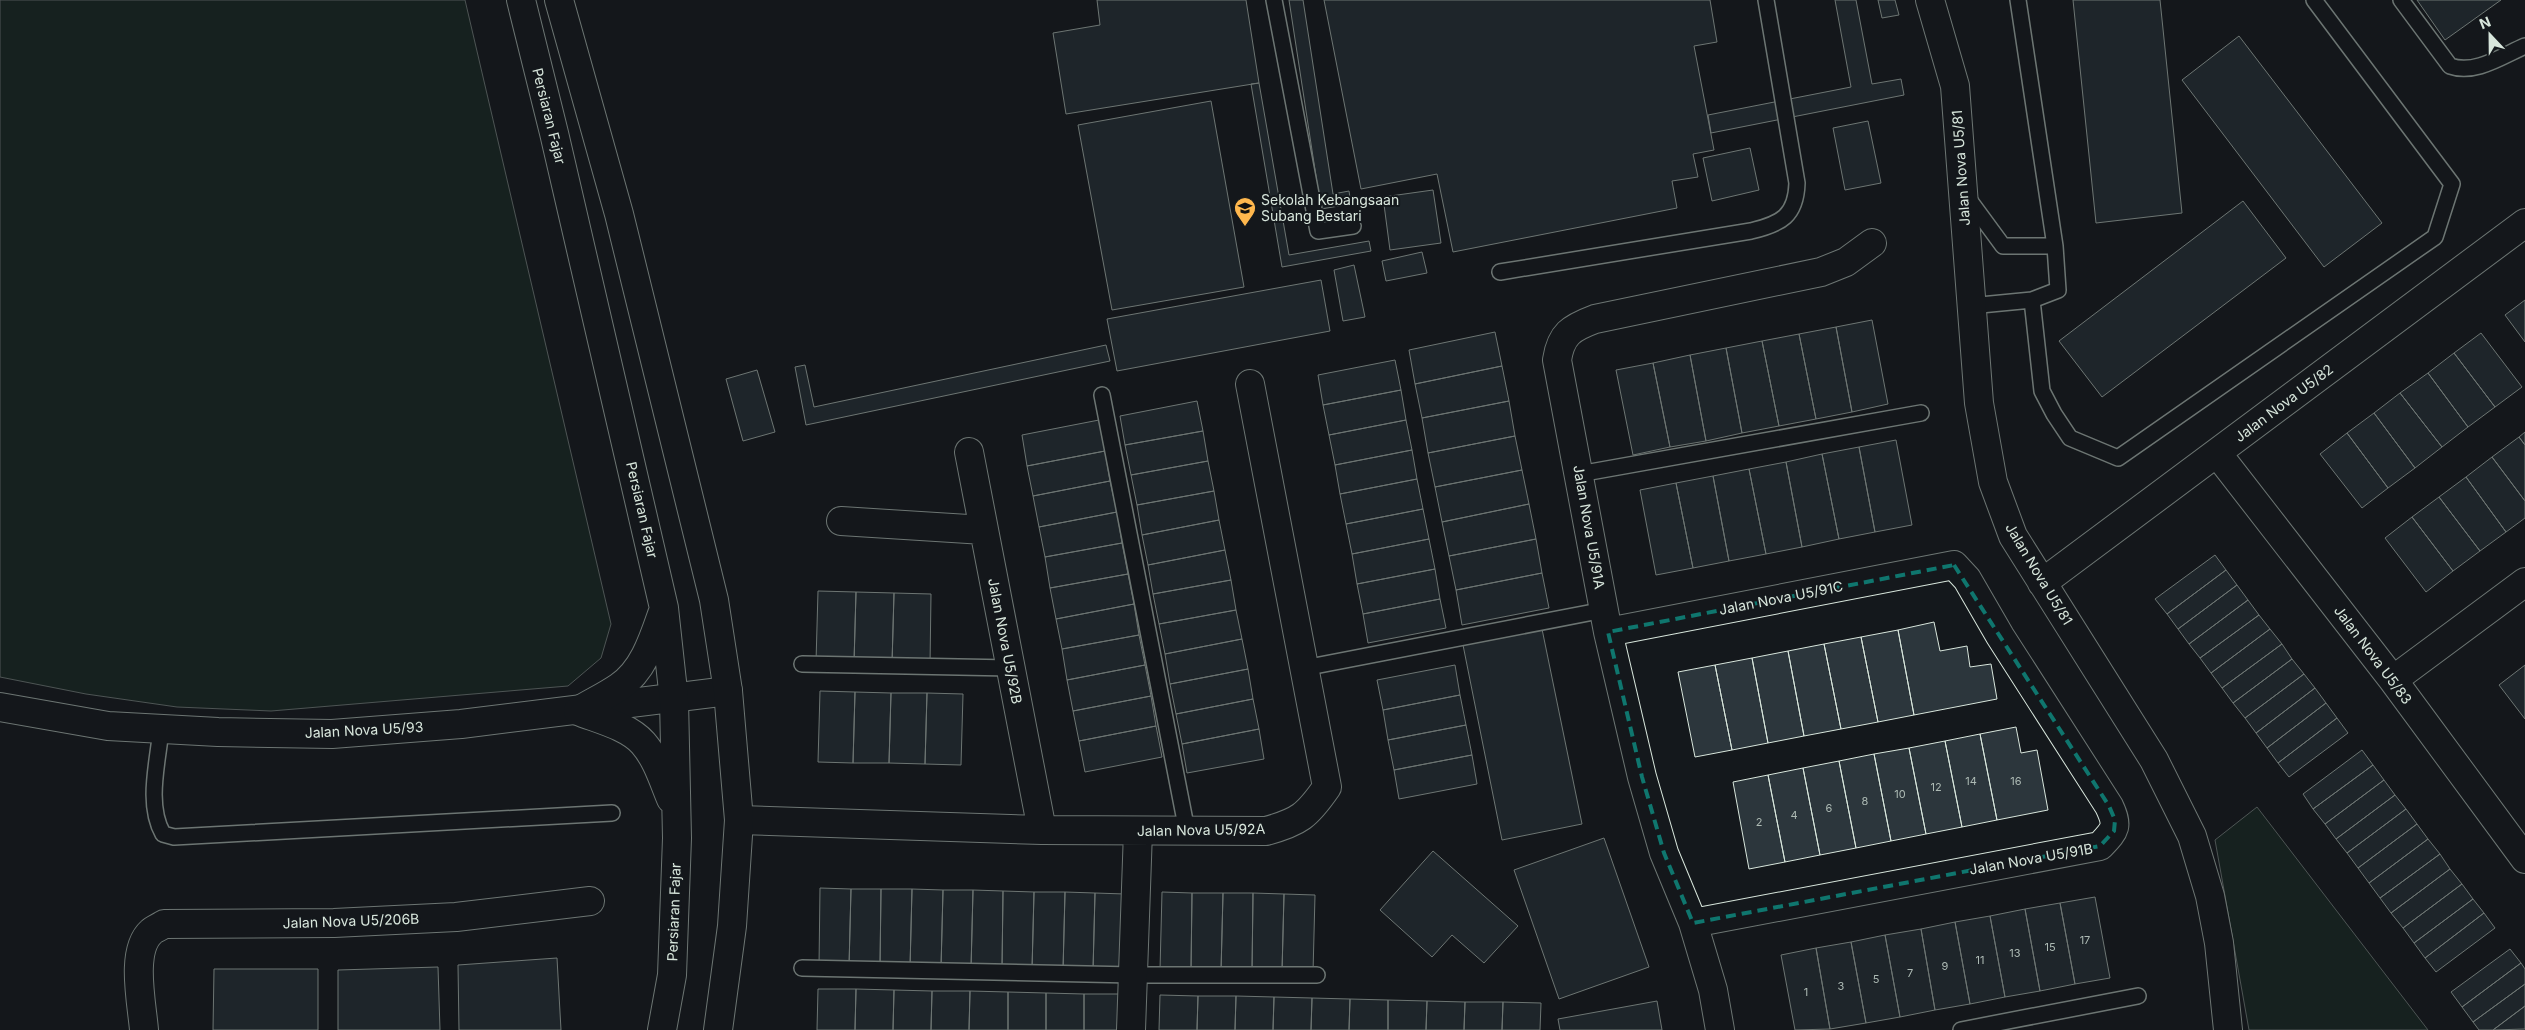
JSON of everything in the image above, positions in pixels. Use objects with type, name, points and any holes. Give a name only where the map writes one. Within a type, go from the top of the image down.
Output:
[{"type":"street","name":"Persiaran Fajar","points":[[521,0],[664,608],[674,700],[677,813],[672,975],[662,1030]]},
{"type":"street","points":[[559,0],[619,214],[714,600],[728,692],[739,820],[732,926],[718,1030]]},
{"type":"street","name":"Jalan Nova U5/81","points":[[1930,0],[1954,86],[1964,192],[1970,306],[1979,403],[1993,482],[2013,536],[2154,760],[2192,836],[2210,896],[2219,943],[2228,1030]]},
{"type":"street","name":"Jalan Nova U5/82","points":[[2042,583],[2525,223]]},
{"type":"street","name":"Jalan Nova U5/91A","points":[[1720,1030],[1713,990],[1693,923],[1664,852],[1642,777],[1606,621],[1557,360],[1559,345],[1567,333],[1578,325],[1595,319],[1821,272],[1846,262],[1872,243]]},
{"type":"street","name":"Jalan Nova U5/92A","points":[[739,820],[1042,830],[1138,831],[1266,831],[1294,823],[1315,805],[1327,787],[1250,384]]},
{"type":"street","name":"Jalan Nova U5/92B","points":[[969,452],[1042,830]]},
{"type":"street","name":"Jalan Nova U5/83","points":[[2217,453],[2393,680],[2525,860]]},
{"type":"street","points":[[841,521],[984,530]]},
{"type":"street","name":"Jalan Nova U5/91C","points":[[1606,621],[1954,565]]},
{"type":"street","name":"Jalan Nova U5/91B","points":[[1693,923],[2100,846],[2114,830],[2115,820],[2109,806],[2000,636],[1967,579],[1954,565]]},
{"type":"street","points":[[2393,680],[2525,582]]},
{"type":"street","points":[[578,710],[621,686],[634,671],[649,651],[664,608]]},
{"type":"street","name":"Jalan Nova U5/93","points":[[0,707],[108,726],[332,734],[461,724],[674,700],[728,692]]},
{"type":"street","points":[[578,710],[629,733],[643,742],[654,758],[677,813]]},
{"type":"street","points":[[1131,1030],[1138,831]]},
{"type":"street","name":"Jalan Nova U5/206B","points":[[144,1030],[138,967],[140,948],[150,932],[164,924],[334,923],[456,917],[590,900]]},
{"type":"lane","points":[[1274,0],[1318,231],[1353,226]]},
{"type":"lane","points":[[1500,272],[1750,232],[1774,226],[1789,213],[1796,200],[1797,183],[1766,0]]},
{"type":"lane","points":[[1970,306],[2032,300],[2058,290],[2055,246],[2018,0]]},
{"type":"lane","points":[[2032,300],[2042,391],[2054,414],[2070,438],[2118,458],[2435,237],[2452,184],[2314,0]]},
{"type":"lane","points":[[2401,0],[2450,66],[2461,70],[2472,69],[2525,46]]},
{"type":"lane","points":[[1964,192],[2003,246],[2055,246]]},
{"type":"lane","points":[[1102,395],[1187,831]]},
{"type":"lane","points":[[1579,474],[1921,413]]},
{"type":"lane","points":[[1304,668],[1606,621]]},
{"type":"lane","points":[[802,664],[1010,668]]},
{"type":"lane","points":[[161,729],[154,801],[159,826],[163,834],[174,837],[612,813]]},
{"type":"lane","points":[[802,968],[1133,975],[1317,975]]},
{"type":"lane","points":[[1961,1030],[2138,996]]},
{"type":"highlighted area","points":[[1954,565],[2109,806],[2115,820],[2114,831],[2100,846],[1693,923],[1664,853],[1642,777],[1608,632]]},
{"type":"green space","points":[[0,0],[465,0],[611,624],[601,658],[568,686],[271,711],[177,707],[86,694],[0,677]]},
{"type":"green space","points":[[2257,807],[2428,1030],[2249,1030],[2215,840]]},
{"type":"building","points":[[1097,0],[1246,0],[1259,83],[1066,114],[1053,33],[1100,25]]},
{"type":"building","points":[[1289,0],[1303,0],[1333,194],[1349,191],[1351,204],[1321,209]]},
{"type":"building","points":[[1324,0],[1710,0],[1717,42],[1694,46],[1714,150],[1693,154],[1698,177],[1672,181],[1677,208],[1453,252],[1437,174],[1361,189]]},
{"type":"building","points":[[1835,0],[1856,0],[1872,84],[1901,79],[1904,95],[1711,133],[1708,115],[1851,87]]},
{"type":"building","points":[[1878,0],[1895,0],[1899,15],[1882,18]]},
{"type":"building","points":[[2073,0],[2160,0],[2182,213],[2096,223]]},
{"type":"building","points":[[2417,0],[2501,0],[2445,40]]},
{"type":"building","points":[[2239,36],[2382,223],[2324,267],[2182,80]]},
{"type":"building","points":[[1259,83],[1289,255],[1369,241],[1371,251],[1282,267],[1251,84]]},
{"type":"building","points":[[1211,101],[1244,287],[1112,310],[1078,125]]},
{"type":"building","points":[[1868,121],[1881,183],[1845,190],[1833,128]]},
{"type":"building","points":[[1750,148],[1759,190],[1712,201],[1703,158]]},
{"type":"building","points":[[1433,190],[1441,243],[1390,250],[1383,197]]},
{"type":"building","points":[[2243,201],[2286,258],[2102,397],[2059,341]]},
{"type":"building","points":[[1422,252],[1427,273],[1386,281],[1382,261]]},
{"type":"building","points":[[1354,265],[1365,317],[1343,321],[1334,270]]},
{"type":"building","points":[[1321,280],[1330,331],[1117,371],[1107,319]]},
{"type":"building","points":[[2525,300],[2525,342],[2505,315]]},
{"type":"building","points":[[1872,320],[1888,404],[1852,412],[1836,327]]},
{"type":"building","points":[[1836,327],[1852,412],[1816,419],[1799,334]]},
{"type":"building","points":[[1495,332],[1502,366],[1415,384],[1409,350]]},
{"type":"building","points":[[2481,333],[2522,387],[2495,407],[2454,353]]},
{"type":"building","points":[[1799,334],[1816,419],[1779,426],[1762,341]]},
{"type":"building","points":[[1762,341],[1779,426],[1742,433],[1726,348]]},
{"type":"building","points":[[1106,345],[1110,361],[806,425],[795,367],[805,365],[814,407]]},
{"type":"building","points":[[1726,348],[1742,433],[1706,441],[1690,355]]},
{"type":"building","points":[[2454,353],[2495,407],[2468,427],[2428,373]]},
{"type":"building","points":[[1690,355],[1706,441],[1670,447],[1653,363]]},
{"type":"building","points":[[1395,360],[1401,390],[1323,405],[1318,375]]},
{"type":"building","points":[[1653,363],[1670,447],[1633,455],[1616,370]]},
{"type":"building","points":[[1502,366],[1509,401],[1422,418],[1415,384]]},
{"type":"building","points":[[757,370],[775,432],[743,441],[726,379]]},
{"type":"building","points":[[2428,373],[2468,427],[2442,447],[2400,393]]},
{"type":"building","points":[[1401,390],[1406,420],[1329,435],[1323,405]]},
{"type":"building","points":[[2400,393],[2442,447],[2415,468],[2374,413]]},
{"type":"building","points":[[1197,401],[1203,431],[1125,445],[1120,416]]},
{"type":"building","points":[[1509,401],[1515,436],[1428,453],[1422,418]]},
{"type":"building","points":[[2374,413],[2415,468],[2388,488],[2347,433]]},
{"type":"building","points":[[1099,420],[1105,451],[1027,466],[1022,435]]},
{"type":"building","points":[[1406,420],[1412,450],[1335,465],[1329,435]]},
{"type":"building","points":[[1203,431],[1208,461],[1131,475],[1125,445]]},
{"type":"building","points":[[2525,432],[2525,445],[2519,437]]},
{"type":"building","points":[[2347,433],[2388,488],[2362,508],[2320,454]]},
{"type":"building","points":[[1515,436],[1522,470],[1435,487],[1428,453]]},
{"type":"building","points":[[2519,437],[2525,445],[2525,501],[2492,457]]},
{"type":"building","points":[[1896,440],[1912,525],[1875,532],[1859,447]]},
{"type":"building","points":[[1859,447],[1875,532],[1839,539],[1822,454]]},
{"type":"building","points":[[1412,450],[1417,479],[1340,494],[1335,465]]},
{"type":"building","points":[[1105,451],[1110,481],[1033,496],[1027,466]]},
{"type":"building","points":[[1822,454],[1839,539],[1802,547],[1786,462]]},
{"type":"building","points":[[2492,457],[2525,501],[2525,518],[2506,532],[2466,477]]},
{"type":"building","points":[[1208,461],[1214,491],[1137,505],[1131,475]]},
{"type":"building","points":[[1786,462],[1802,547],[1766,554],[1749,469]]},
{"type":"building","points":[[1749,469],[1766,554],[1729,561],[1713,476]]},
{"type":"building","points":[[1522,470],[1529,504],[1442,522],[1435,487]]},
{"type":"building","points":[[1713,476],[1729,561],[1693,568],[1676,483]]},
{"type":"building","points":[[2466,477],[2506,532],[2480,551],[2439,497]]},
{"type":"building","points":[[1417,479],[1423,509],[1346,524],[1340,494]]},
{"type":"building","points":[[1110,481],[1117,512],[1039,527],[1033,496]]},
{"type":"building","points":[[1676,483],[1693,568],[1656,575],[1640,490]]},
{"type":"building","points":[[1214,491],[1219,520],[1142,535],[1137,505]]},
{"type":"building","points":[[2439,497],[2480,551],[2453,571],[2412,517]]},
{"type":"building","points":[[1529,504],[1536,539],[1449,556],[1442,522]]},
{"type":"building","points":[[1423,509],[1429,539],[1352,554],[1346,524]]},
{"type":"building","points":[[1117,512],[1122,543],[1045,557],[1039,527]]},
{"type":"building","points":[[2412,517],[2453,571],[2426,592],[2385,538]]},
{"type":"building","points":[[1219,520],[1225,550],[1148,565],[1142,535]]},
{"type":"building","points":[[1429,539],[1435,569],[1357,584],[1352,554]]},
{"type":"building","points":[[1536,539],[1542,573],[1456,590],[1449,556]]},
{"type":"building","points":[[1122,543],[1128,574],[1050,588],[1045,557]]},
{"type":"building","points":[[1225,550],[1231,580],[1153,594],[1148,565]]},
{"type":"building","points":[[2215,555],[2226,570],[2167,614],[2155,599]]},
{"type":"building","points":[[1435,569],[1440,599],[1363,614],[1357,584]]},
{"type":"building","points":[[2226,570],[2237,585],[2178,629],[2167,614]]},
{"type":"building","points":[[1542,573],[1549,608],[1462,625],[1456,590]]},
{"type":"building","points":[[1128,574],[1134,604],[1056,619],[1050,588]]},
{"type":"building","points":[[1231,580],[1236,610],[1159,624],[1153,594]]},
{"type":"building","points":[[2237,585],[2248,600],[2189,644],[2178,629]]},
{"type":"building","points":[[818,591],[856,592],[854,663],[816,662]]},
{"type":"building","points":[[856,592],[894,593],[892,664],[854,663]]},
{"type":"building","points":[[894,593],[931,594],[930,665],[892,664]]},
{"type":"building","points":[[1440,599],[1446,628],[1368,643],[1363,614]]},
{"type":"building","points":[[2248,600],[2259,615],[2200,658],[2189,644]]},
{"type":"building","points":[[1134,604],[1139,635],[1062,649],[1056,619]]},
{"type":"building","points":[[1236,610],[1242,639],[1165,654],[1159,624]]},
{"type":"building","points":[[2259,615],[2270,629],[2211,673],[2200,658]]},
{"type":"building","points":[[1934,622],[1940,651],[1967,646],[1970,667],[1991,664],[1997,699],[1914,715],[1898,630]]},
{"type":"building","points":[[1542,629],[1582,824],[1502,840],[1463,645]]},
{"type":"building","points":[[2270,629],[2282,644],[2222,688],[2211,673]]},
{"type":"building","points":[[1898,630],[1914,715],[1878,722],[1861,637]]},
{"type":"building","points":[[1139,635],[1145,665],[1067,680],[1062,649]]},
{"type":"building","points":[[1861,637],[1878,722],[1841,729],[1824,644]]},
{"type":"building","points":[[1242,639],[1248,669],[1170,684],[1165,654]]},
{"type":"building","points":[[1824,644],[1841,729],[1804,736],[1788,651]]},
{"type":"building","points":[[2282,644],[2292,659],[2233,703],[2222,688]]},
{"type":"building","points":[[1788,651],[1804,736],[1768,743],[1752,658]]},
{"type":"building","points":[[1752,658],[1768,743],[1732,750],[1715,665]]},
{"type":"building","points":[[2292,659],[2304,674],[2245,718],[2233,703]]},
{"type":"building","points":[[1145,665],[1151,696],[1073,711],[1067,680]]},
{"type":"building","points":[[1455,665],[1460,695],[1383,710],[1377,680]]},
{"type":"building","points":[[1715,665],[1732,750],[1695,757],[1678,672]]},
{"type":"building","points":[[2525,665],[2525,719],[2499,685]]},
{"type":"building","points":[[1248,669],[1253,699],[1176,714],[1170,684]]},
{"type":"building","points":[[2304,674],[2315,688],[2256,733],[2245,718]]},
{"type":"building","points":[[2315,688],[2326,703],[2267,748],[2256,733]]},
{"type":"building","points":[[820,691],[855,692],[853,763],[818,762]]},
{"type":"building","points":[[855,692],[891,693],[889,763],[853,763]]},
{"type":"building","points":[[891,693],[927,693],[925,764],[889,763]]},
{"type":"building","points":[[927,693],[963,694],[961,765],[925,764]]},
{"type":"building","points":[[1460,695],[1466,725],[1388,740],[1383,710]]},
{"type":"building","points":[[1151,696],[1156,726],[1079,741],[1073,711]]},
{"type":"building","points":[[1253,699],[1259,729],[1182,744],[1176,714]]},
{"type":"building","points":[[2326,703],[2337,718],[2278,763],[2267,748]]},
{"type":"building","points":[[2337,718],[2348,733],[2289,777],[2278,763]]},
{"type":"building","points":[[1466,725],[1472,755],[1394,770],[1388,740]]},
{"type":"building","points":[[1156,726],[1162,757],[1085,772],[1079,741]]},
{"type":"building","points":[[2016,727],[2021,753],[2037,750],[2048,810],[1997,820],[1980,734]]},
{"type":"building","points":[[1259,729],[1264,759],[1187,773],[1182,744]]},
{"type":"building","points":[[1980,734],[1997,820],[1962,827],[1945,741]]},
{"type":"building","points":[[1945,741],[1962,827],[1926,834],[1909,748]]},
{"type":"building","points":[[1909,748],[1926,834],[1891,841],[1874,754]]},
{"type":"building","points":[[2362,750],[2373,765],[2313,809],[2303,794]]},
{"type":"building","points":[[1874,754],[1891,841],[1856,848],[1839,761]]},
{"type":"building","points":[[1472,755],[1477,784],[1399,799],[1394,770]]},
{"type":"building","points":[[1839,761],[1856,848],[1820,855],[1803,768]]},
{"type":"building","points":[[2373,765],[2384,780],[2325,824],[2313,809]]},
{"type":"building","points":[[1803,768],[1820,855],[1785,862],[1768,775]]},
{"type":"building","points":[[1768,775],[1785,862],[1749,869],[1733,782]]},
{"type":"building","points":[[2384,780],[2395,795],[2336,839],[2325,824]]},
{"type":"building","points":[[2395,795],[2406,809],[2347,853],[2336,839]]},
{"type":"building","points":[[2406,809],[2417,824],[2358,868],[2347,853]]},
{"type":"building","points":[[2417,824],[2428,839],[2369,883],[2358,868]]},
{"type":"building","points":[[1604,838],[1649,967],[1559,999],[1514,870]]},
{"type":"building","points":[[2428,839],[2440,854],[2380,898],[2369,883]]},
{"type":"building","points":[[1433,851],[1518,926],[1484,963],[1452,935],[1432,957],[1380,910]]},
{"type":"building","points":[[2440,854],[2450,869],[2391,913],[2380,898]]},
{"type":"building","points":[[2450,869],[2462,884],[2403,928],[2391,913]]},
{"type":"building","points":[[2462,884],[2473,899],[2414,943],[2403,928]]},
{"type":"building","points":[[820,888],[851,889],[849,967],[819,966]]},
{"type":"building","points":[[851,889],[881,889],[880,967],[849,967]]},
{"type":"building","points":[[881,889],[912,889],[910,968],[880,967]]},
{"type":"building","points":[[912,889],[943,890],[941,968],[910,968]]},
{"type":"building","points":[[943,890],[973,890],[971,969],[941,968]]},
{"type":"building","points":[[973,890],[1003,891],[1002,969],[971,969]]},
{"type":"building","points":[[1003,891],[1034,892],[1032,970],[1002,969]]},
{"type":"building","points":[[1034,892],[1065,892],[1063,971],[1032,970]]},
{"type":"building","points":[[1065,892],[1095,893],[1093,971],[1063,971]]},
{"type":"building","points":[[1162,892],[1192,893],[1191,971],[1160,970]]},
{"type":"building","points":[[1095,893],[1125,894],[1124,972],[1093,971]]},
{"type":"building","points":[[1192,893],[1223,893],[1221,972],[1191,971]]},
{"type":"building","points":[[1223,893],[1253,893],[1252,972],[1221,972]]},
{"type":"building","points":[[1253,893],[1284,894],[1282,972],[1252,972]]},
{"type":"building","points":[[1284,894],[1315,895],[1313,973],[1282,972]]},
{"type":"building","points":[[2095,897],[2110,978],[2075,984],[2060,903]]},
{"type":"building","points":[[2473,899],[2484,913],[2425,958],[2414,943]]},
{"type":"building","points":[[2060,903],[2075,984],[2040,991],[2025,909]]},
{"type":"building","points":[[2025,909],[2040,991],[2005,997],[1990,916]]},
{"type":"building","points":[[2484,913],[2495,928],[2436,972],[2425,958]]},
{"type":"building","points":[[1990,916],[2005,997],[1970,1004],[1955,922]]},
{"type":"building","points":[[1955,922],[1970,1004],[1935,1010],[1921,929]]},
{"type":"building","points":[[1921,929],[1935,1010],[1900,1017],[1885,935]]},
{"type":"building","points":[[1885,935],[1900,1017],[1866,1023],[1851,942]]},
{"type":"building","points":[[1851,942],[1866,1023],[1830,1029],[1816,948]]},
{"type":"building","points":[[1816,948],[1830,1029],[1795,1030],[1781,955]]},
{"type":"building","points":[[2510,949],[2521,963],[2462,1007],[2451,992]]},
{"type":"building","points":[[557,958],[561,1030],[459,1030],[458,965]]},
{"type":"building","points":[[2521,963],[2525,969],[2525,984],[2473,1022],[2462,1007]]},
{"type":"building","points":[[438,967],[440,1030],[338,1030],[338,970]]},
{"type":"building","points":[[214,969],[318,969],[318,1030],[213,1030]]},
{"type":"building","points":[[2525,984],[2525,1006],[2493,1030],[2479,1030],[2473,1022]]},
{"type":"building","points":[[818,989],[856,989],[855,1030],[817,1030]]},
{"type":"building","points":[[856,989],[894,990],[893,1030],[855,1030]]},
{"type":"building","points":[[894,990],[932,991],[931,1030],[893,1030]]},
{"type":"building","points":[[932,991],[970,991],[969,1030],[931,1030]]},
{"type":"building","points":[[970,991],[1008,992],[1008,1030],[969,1030]]},
{"type":"building","points":[[1008,992],[1046,993],[1046,1030],[1008,1030]]},
{"type":"building","points":[[1046,993],[1084,994],[1084,1030],[1046,1030]]},
{"type":"building","points":[[1084,994],[1123,994],[1122,1030],[1084,1030]]},
{"type":"building","points":[[1160,995],[1198,996],[1197,1030],[1159,1030]]},
{"type":"building","points":[[1198,996],[1236,996],[1235,1030],[1197,1030]]},
{"type":"building","points":[[1236,996],[1274,997],[1273,1030],[1235,1030]]},
{"type":"building","points":[[1274,997],[1312,998],[1311,1030],[1273,1030]]},
{"type":"building","points":[[1312,998],[1350,999],[1349,1030],[1311,1030]]},
{"type":"building","points":[[1350,999],[1388,1000],[1388,1030],[1349,1030]]},
{"type":"building","points":[[1388,1000],[1427,1001],[1426,1030],[1388,1030]]},
{"type":"building","points":[[1427,1001],[1465,1002],[1464,1030],[1426,1030]]},
{"type":"building","points":[[1657,1001],[1662,1030],[1560,1030],[1558,1019]]},
{"type":"building","points":[[1465,1002],[1503,1002],[1502,1030],[1464,1030]]},
{"type":"building","points":[[1503,1002],[1541,1003],[1540,1030],[1502,1030]]},
{"type":"building","points":[[2525,1006],[2525,1029],[2493,1030]]},
{"type":"place","name":"Sekolah Kebangsaan Subang Bestari","points":[[1245,227]]}]
